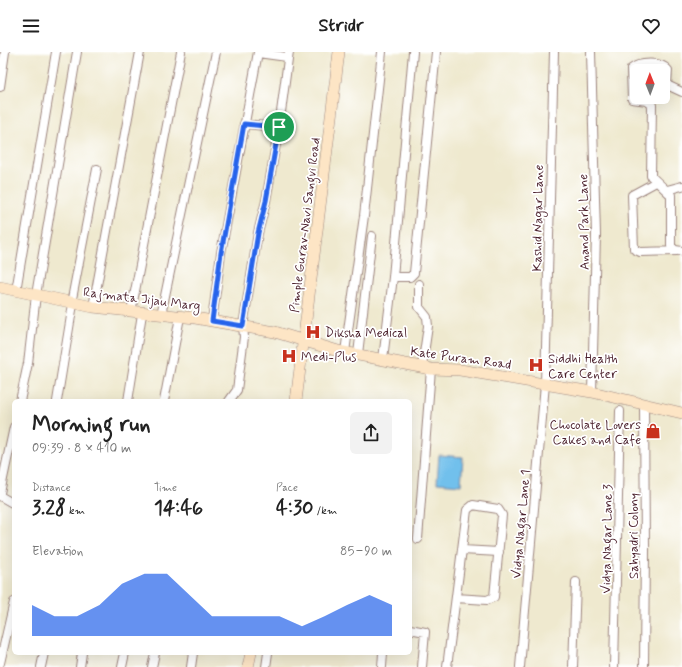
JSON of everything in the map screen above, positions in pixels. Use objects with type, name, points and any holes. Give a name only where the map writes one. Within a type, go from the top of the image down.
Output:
[{"type":"street","points":[[16,291],[56,52]]},
{"type":"street","points":[[20,399],[28,363],[36,295],[77,52]]},
{"type":"street","points":[[93,307],[140,52]]},
{"type":"street","points":[[131,312],[181,52]]},
{"type":"street","points":[[161,315],[216,52]]},
{"type":"street","name":"Pimple Gurav-Navi Sangvi Road","points":[[296,399],[339,52]]},
{"type":"street","points":[[345,352],[364,216],[382,52]]},
{"type":"street","points":[[383,359],[393,277],[413,52]]},
{"type":"street","points":[[393,277],[410,277],[414,273],[436,52]]},
{"type":"street","name":"Kashid Nagar Lane","points":[[545,384],[554,52]]},
{"type":"street","name":"Anand Park Lane","points":[[591,52],[596,235],[592,392]]},
{"type":"street","points":[[212,321],[221,253],[258,53],[288,55],[279,127],[266,201],[258,233],[243,326],[244,337],[237,390],[230,399]]},
{"type":"street","points":[[0,87],[3,57]]},
{"type":"street","points":[[680,251],[671,246],[671,195],[651,176],[652,105],[647,101],[632,99],[631,69],[636,66],[657,64],[665,66],[668,70],[667,85],[682,92]]},
{"type":"street","points":[[244,124],[279,127]]},
{"type":"street","points":[[57,399],[72,304],[97,169]]},
{"type":"street","points":[[656,182],[632,195],[634,249],[640,252],[680,251]]},
{"type":"street","points":[[667,190],[682,186]]},
{"type":"street","points":[[358,354],[372,236]]},
{"type":"street","points":[[418,539],[428,326],[427,317],[419,307],[419,284]]},
{"type":"street","name":"Rajmata Jijau Marg","points":[[0,287],[72,304],[243,326],[275,332],[303,341]]},
{"type":"street","points":[[128,399],[142,314]]},
{"type":"street","points":[[164,399],[180,317]]},
{"type":"street","name":"Kate Puram Road","points":[[303,341],[345,352],[426,368],[460,370],[545,384]]},
{"type":"street","points":[[545,384],[592,392],[682,413]]},
{"type":"street","name":"Vidya Nagar Lane 1","points":[[520,667],[545,384]]},
{"type":"street","name":"Sahyadri Colony","points":[[644,405],[644,667]]},
{"type":"street","name":"Vidya Nagar Lane 3","points":[[614,667],[620,410]]},
{"type":"street","points":[[0,493],[12,436]]},
{"type":"street","points":[[0,496],[12,503]]},
{"type":"street","points":[[447,667],[467,510],[469,507],[478,505],[498,509],[501,511],[499,552],[494,597],[487,600],[456,598]]},
{"type":"street","points":[[462,550],[499,552]]},
{"type":"street","points":[[573,667],[576,582]]},
{"type":"street","points":[[0,663],[12,611]]},
{"type":"street","points":[[412,629],[425,632],[422,667]]},
{"type":"street","points":[[41,667],[44,655]]},
{"type":"street","points":[[80,667],[82,655]]},
{"type":"street","points":[[122,667],[124,655]]},
{"type":"street","points":[[152,667],[155,655]]},
{"type":"street","points":[[192,667],[193,655]]},
{"type":"street","points":[[248,667],[251,655]]},
{"type":"street","points":[[266,667],[268,655]]},
{"type":"street","points":[[382,667],[383,655]]},
{"type":"water","points":[[439,455],[463,457],[461,485],[437,483]]},
{"type":"place","name":"Diksha Medical","points":[[313,332]]},
{"type":"place","name":"Medi-Plus","points":[[289,356]]},
{"type":"place","name":"Siddhi Health Care Center","points":[[536,365]]},
{"type":"place","name":"Chocolate Lovers Cakes and Cafe","points":[[653,431]]},
{"type":"route","points":[[244,124],[279,127],[266,201],[255,247],[243,326],[212,321],[221,253],[244,124]]}]
